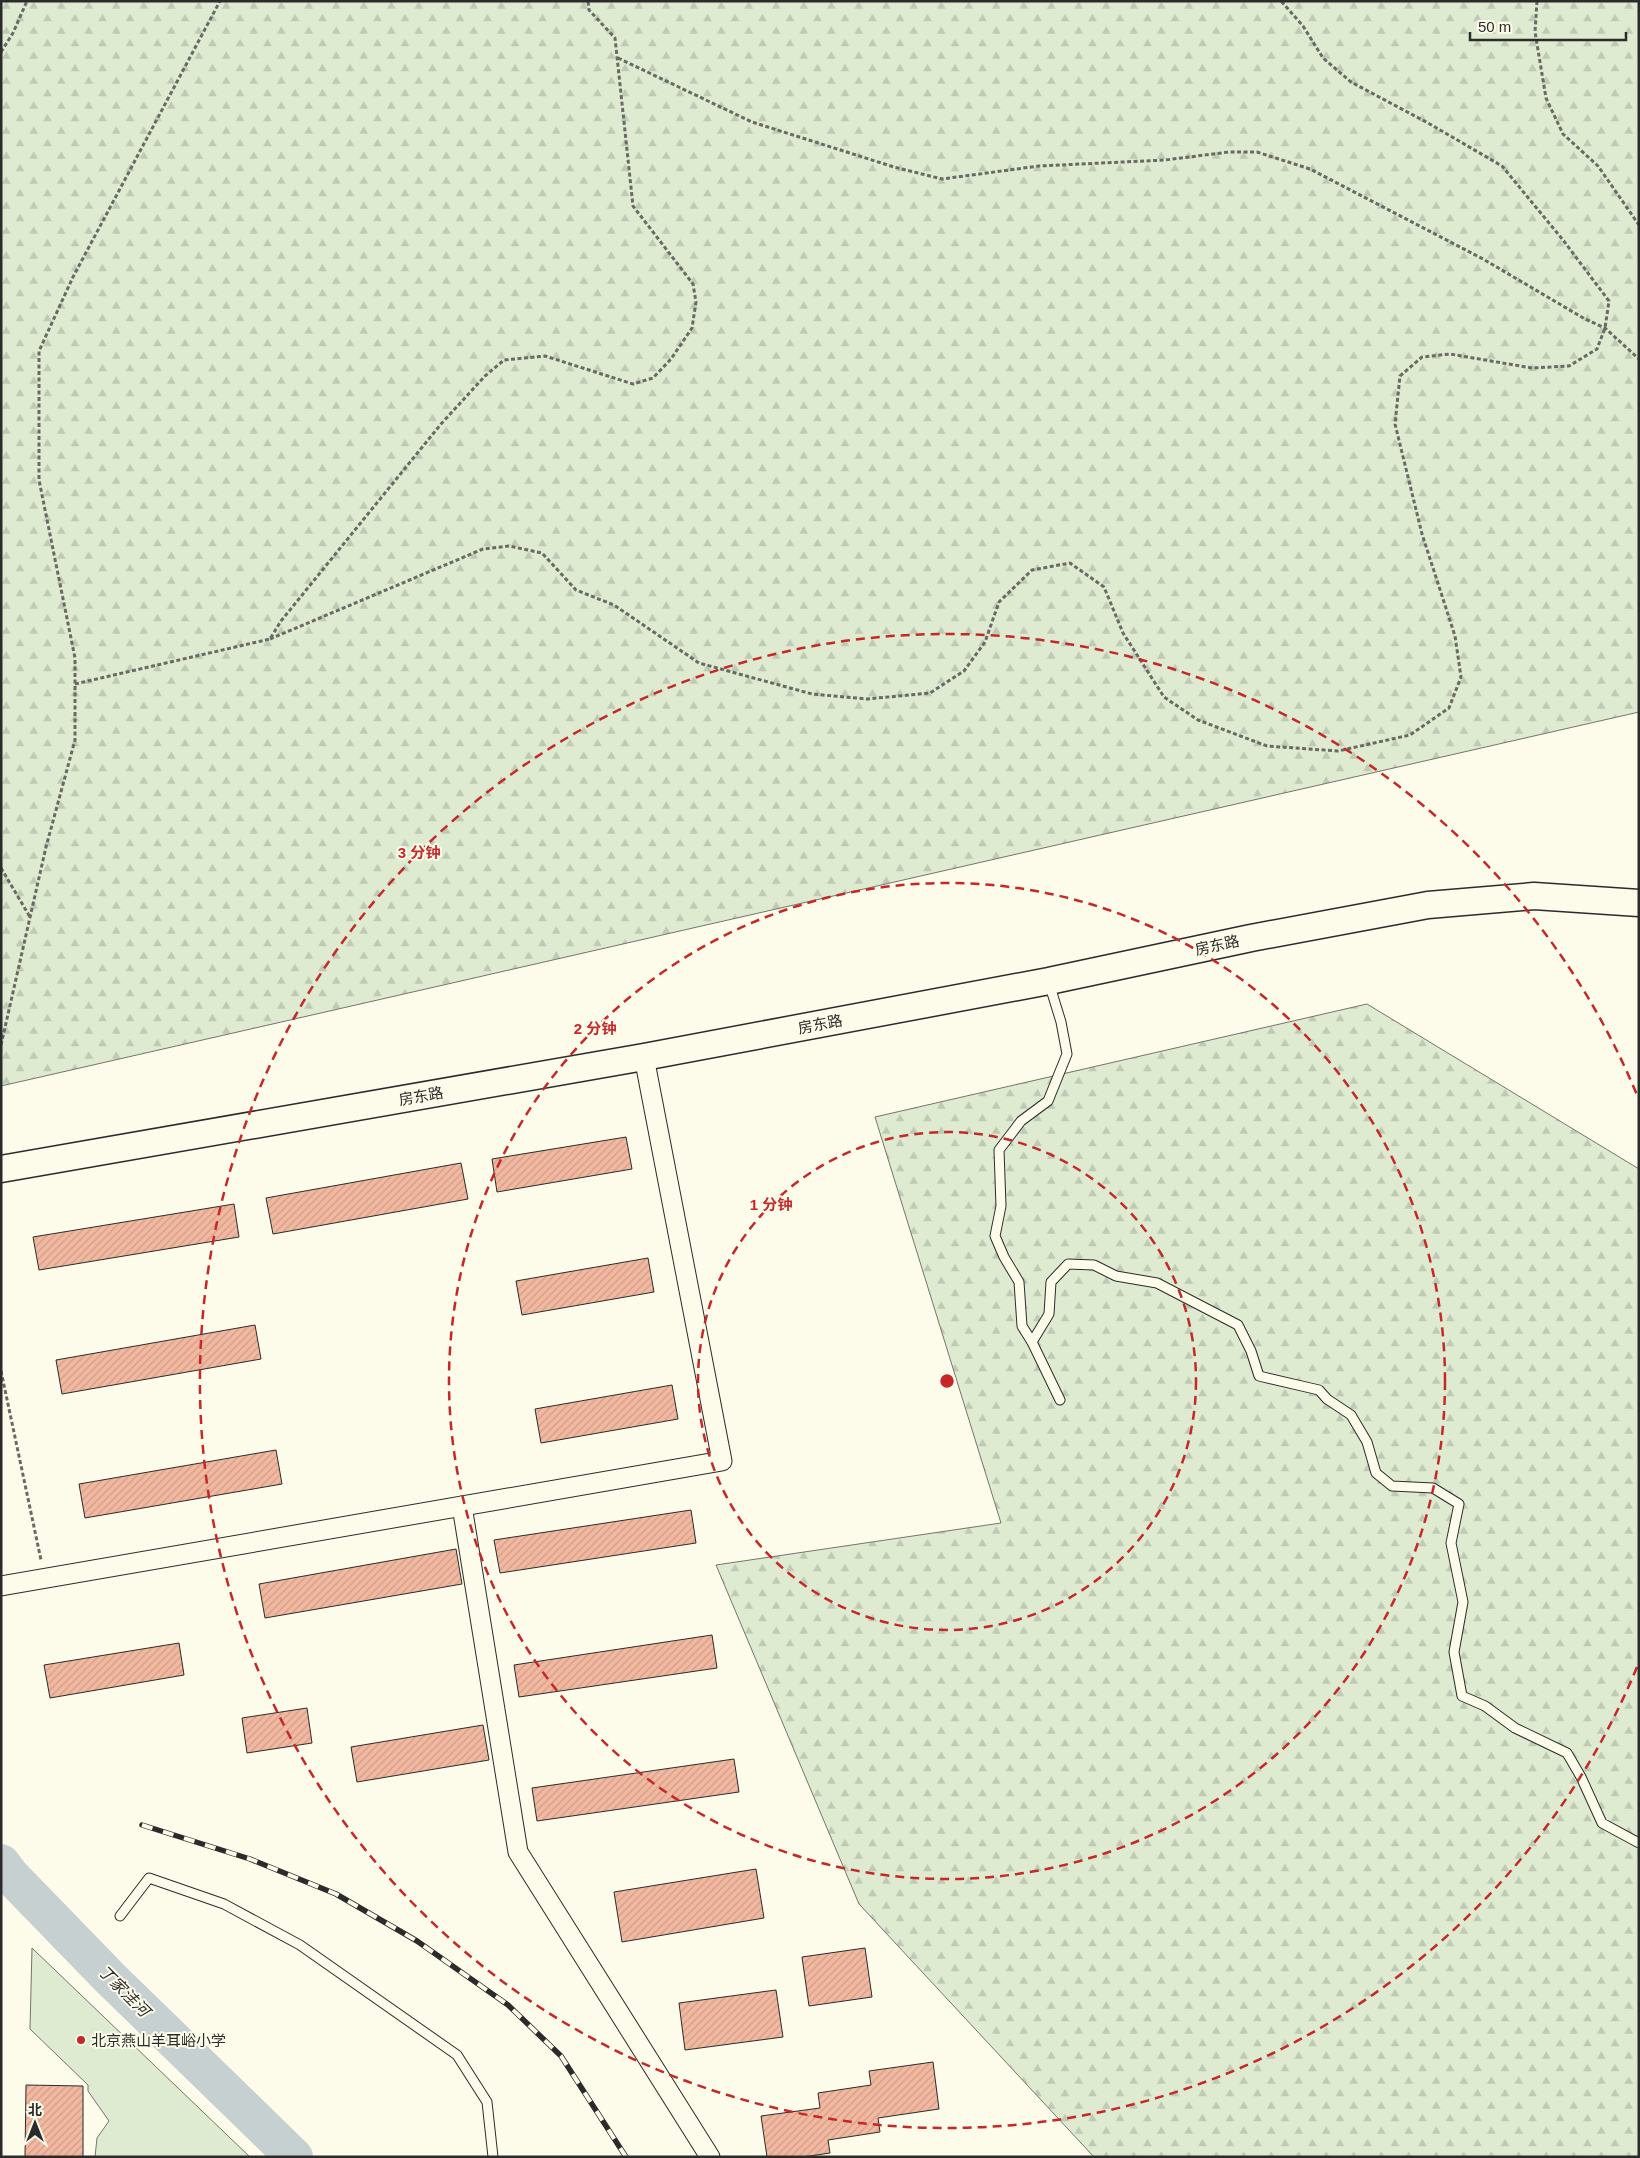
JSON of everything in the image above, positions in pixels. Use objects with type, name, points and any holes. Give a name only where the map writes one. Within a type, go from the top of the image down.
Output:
[{"type":"main road","name":"房东路","points":[[1,1169],[644,1057],[1048,981],[1251,938],[1428,905],[1534,896],[1639,903]]},
{"type":"street","points":[[1,1586],[722,1462],[644,1057]]},
{"type":"street","points":[[462,1506],[518,1852],[710,2157]]},
{"type":"lane","points":[[1048,981],[1061,1022],[1067,1054],[1048,1101],[1020,1121],[999,1150],[1001,1206],[996,1236],[1004,1257],[1019,1282],[1022,1326],[1032,1342],[1060,1400]]},
{"type":"lane","points":[[1032,1342],[1048,1314],[1051,1282],[1068,1264],[1094,1265],[1116,1276],[1157,1283],[1238,1325],[1251,1350],[1259,1376],[1319,1390],[1327,1399],[1351,1415],[1367,1442],[1376,1473],[1392,1486],[1433,1488],[1459,1504],[1451,1543],[1463,1602],[1454,1652],[1462,1696],[1485,1706],[1515,1728],[1567,1752],[1581,1777],[1602,1823],[1639,1843]]},
{"type":"lane","points":[[120,1916],[149,1878],[224,1904],[300,1945],[457,2055],[487,2102],[493,2157]]},
{"type":"path","points":[[1,52],[14,33],[27,1]]},
{"type":"path","points":[[1,1045],[46,847],[75,740],[75,658],[39,480],[39,351],[74,277],[220,1]]},
{"type":"path","points":[[270,639],[293,606],[441,424],[485,376],[504,360],[545,356],[633,384],[653,378],[671,359],[692,328],[696,302],[693,284],[634,206],[615,38],[589,10],[588,1]]},
{"type":"path","points":[[75,684],[270,639],[483,549],[509,546],[542,553],[576,590],[614,605],[699,663],[812,694],[867,699],[930,693],[964,671],[985,642],[1000,602],[1032,570],[1070,563],[1104,587],[1123,633],[1164,697],[1198,720],[1267,746],[1338,751],[1410,734],[1449,708],[1461,677],[1455,636],[1422,534],[1395,424],[1400,376],[1422,357],[1450,354],[1532,368],[1569,366],[1597,349],[1605,328],[1608,301],[1563,240],[1502,166],[1428,123],[1351,82],[1323,58],[1303,26],[1281,1]]},
{"type":"path","points":[[1537,1],[1535,32],[1546,98],[1563,134],[1598,166],[1639,225]]},
{"type":"path","points":[[618,58],[752,122],[894,167],[942,179],[1040,166],[1165,160],[1229,152],[1258,152],[1310,169],[1483,258],[1585,319],[1605,328],[1639,358]]},
{"type":"path","points":[[1,868],[30,917]]},
{"type":"path","points":[[1,1371],[44,1578]]},
{"type":"green space","points":[[1,1],[1639,1],[1639,712],[1,1086]]},
{"type":"green space","points":[[1367,1004],[1639,1169],[1639,2157],[1094,2157],[859,1904],[716,1565],[1001,1523],[875,1117]]},
{"type":"green space","points":[[32,1948],[250,2157],[95,2157],[97,2138],[109,2121],[88,2091],[88,2085],[30,2029]]},
{"type":"building","points":[[626,1137],[632,1169],[497,1192],[492,1159]]},
{"type":"building","points":[[461,1163],[468,1199],[273,1234],[266,1198]]},
{"type":"building","points":[[234,1204],[239,1237],[39,1270],[33,1237]]},
{"type":"building","points":[[648,1258],[654,1292],[522,1315],[516,1281]]},
{"type":"building","points":[[255,1325],[261,1359],[62,1394],[56,1360]]},
{"type":"building","points":[[672,1385],[678,1419],[541,1443],[535,1409]]},
{"type":"building","points":[[276,1450],[282,1484],[85,1518],[79,1484]]},
{"type":"building","points":[[691,1510],[696,1543],[500,1573],[494,1540]]},
{"type":"building","points":[[456,1549],[462,1584],[265,1618],[259,1584]]},
{"type":"building","points":[[712,1635],[717,1668],[519,1697],[514,1665]]},
{"type":"building","points":[[179,1643],[184,1675],[50,1698],[44,1665]]},
{"type":"building","points":[[307,1708],[312,1743],[247,1753],[242,1718]]},
{"type":"building","points":[[483,1725],[489,1760],[357,1782],[351,1747]]},
{"type":"building","points":[[734,1759],[739,1792],[537,1821],[532,1788]]},
{"type":"building","points":[[756,1869],[764,1918],[622,1942],[614,1892]]},
{"type":"building","points":[[865,1948],[872,1997],[809,2006],[802,1957]]},
{"type":"building","points":[[776,1990],[783,2037],[685,2050],[679,2003]]},
{"type":"building","points":[[933,2062],[939,2109],[878,2118],[880,2132],[828,2140],[830,2153],[803,2157],[767,2157],[761,2116],[820,2108],[818,2093],[871,2085],[869,2071]]},
{"type":"building","points":[[26,2085],[83,2086],[83,2157],[25,2157]]},
{"type":"waterway","name":"丁家洼河","points":[[1,1863],[10,1875],[110,1978],[294,2157]]},
{"type":"railway","points":[[142,1825],[250,1859],[336,1894],[417,1941],[508,2005],[561,2056],[626,2157]]},
{"type":"place","name":"北京燕山羊耳峪小学","points":[[81,2040]]}]
